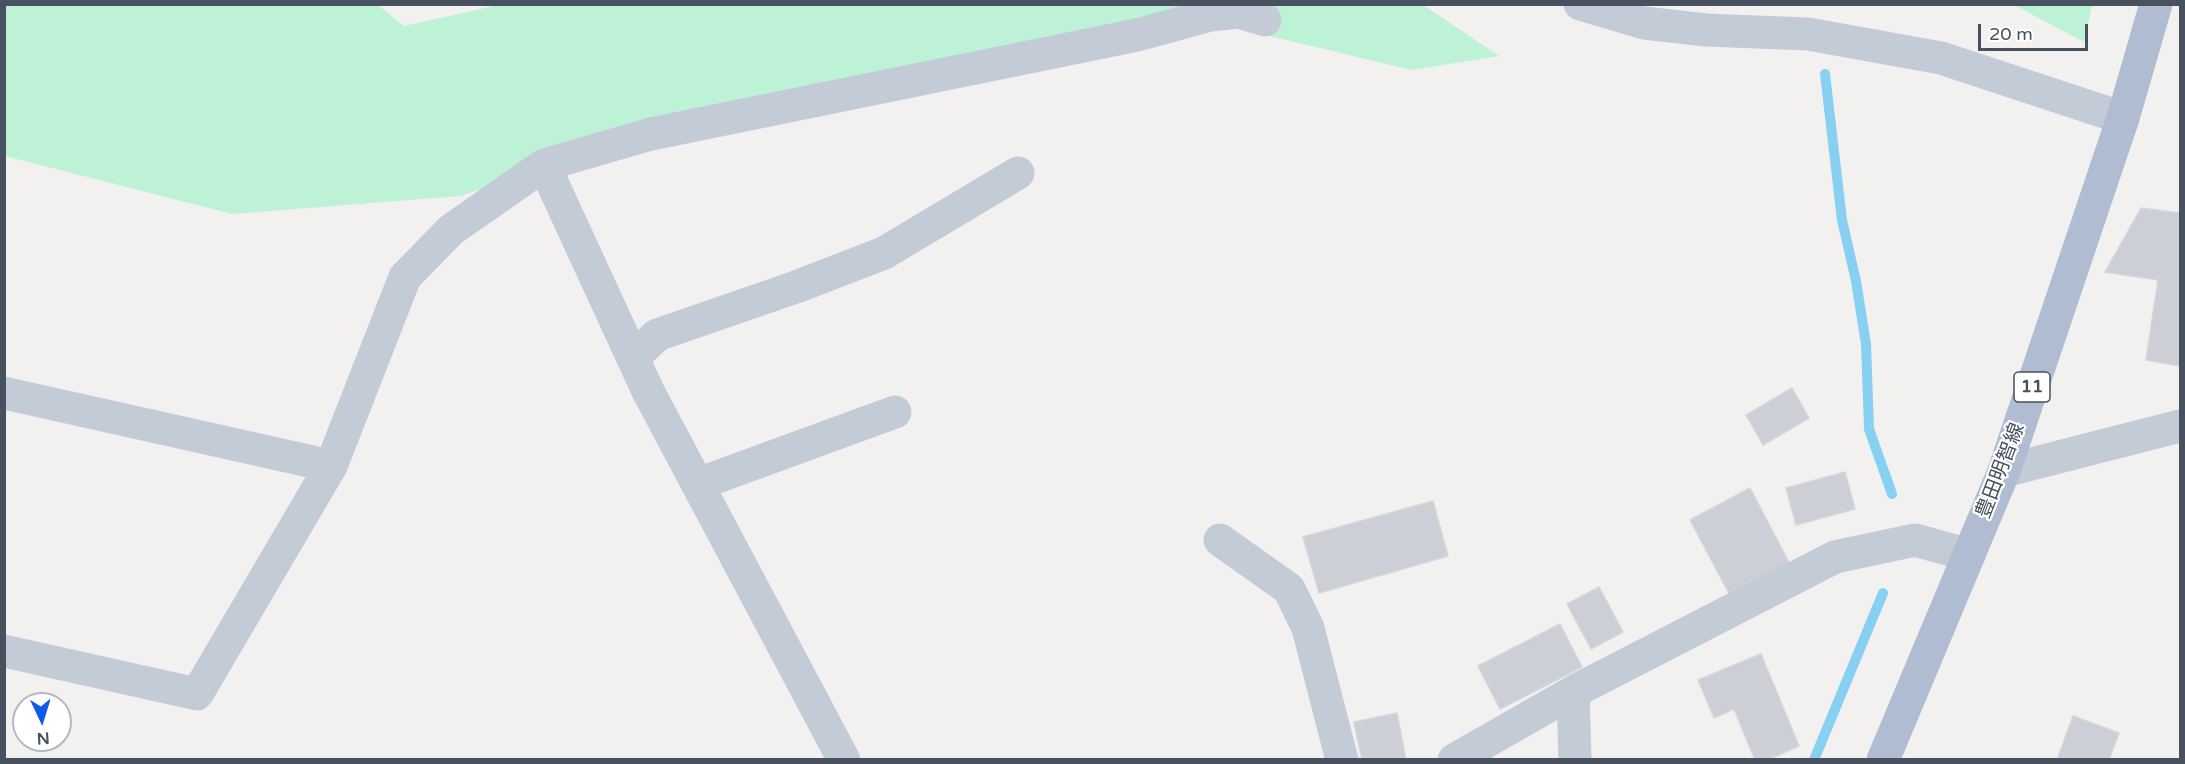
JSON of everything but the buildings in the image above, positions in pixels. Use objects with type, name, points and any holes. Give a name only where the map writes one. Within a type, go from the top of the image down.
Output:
[{"type":"main road","name":"豊田明智線","points":[[1883,759],[2004,471],[2123,117],[2156,4]]},
{"type":"street","points":[[1580,4],[1644,22],[1706,30],[1808,34],[1941,58],[2123,117]]},
{"type":"street","points":[[4,651],[198,694],[331,466],[405,277],[451,230],[544,165],[651,134],[1137,36],[1210,15],[1238,12],[1265,20]]},
{"type":"street","points":[[544,165],[633,358],[844,759]]},
{"type":"street","points":[[633,358],[657,334],[796,287],[884,254],[1018,173]]},
{"type":"street","points":[[4,393],[331,466]]},
{"type":"street","points":[[698,484],[895,412]]},
{"type":"street","points":[[2004,471],[2181,426]]},
{"type":"street","points":[[1220,540],[1289,589],[1308,628],[1342,759]]},
{"type":"street","points":[[1454,759],[1574,692],[1835,556],[1915,540],[1969,555]]},
{"type":"street","points":[[1574,692],[1575,759]]},
{"type":"green space","points":[[503,4],[1422,4],[1499,56],[1411,70],[1187,16],[693,115],[461,196],[232,214],[5,156],[4,5],[378,5],[404,26]]},
{"type":"green space","points":[[2014,5],[2092,5],[2084,42]]},
{"type":"waterway","points":[[1825,74],[1842,220],[1856,281],[1866,344],[1869,429],[1892,494]]},
{"type":"waterway","points":[[1814,760],[1883,593]]}]
